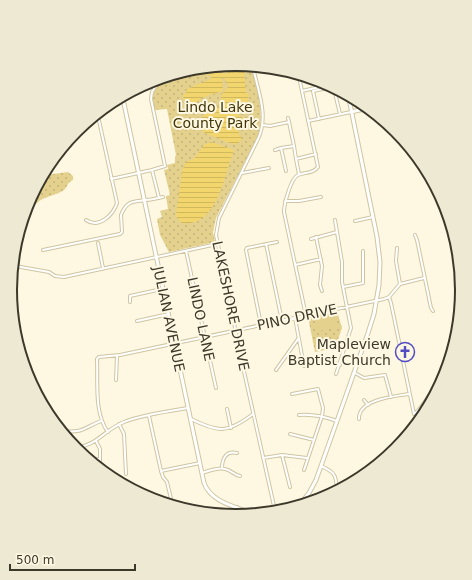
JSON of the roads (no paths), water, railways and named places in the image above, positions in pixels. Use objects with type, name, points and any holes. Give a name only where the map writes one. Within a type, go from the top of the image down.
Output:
[{"type":"main road","name":"JULIAN AVENUE","points":[[124,102],[205,487],[210,494],[219,500],[237,508]]},
{"type":"main road","points":[[305,497],[312,487],[321,466],[368,334],[377,301],[379,281],[378,244],[374,217],[349,102]]},
{"type":"main road","points":[[351,112],[360,110]]},
{"type":"street","name":"LAKESHORE DRIVE","points":[[255,72],[263,110],[263,125],[242,173],[219,218],[216,232],[217,244],[235,331],[274,506]]},
{"type":"street","points":[[300,81],[318,165],[317,169],[314,171],[299,174],[294,178],[285,201],[284,212],[306,316]]},
{"type":"street","points":[[112,179],[165,166],[151,99],[155,87]]},
{"type":"street","points":[[302,91],[318,87]]},
{"type":"street","points":[[319,119],[313,92],[324,90]]},
{"type":"street","points":[[335,95],[340,114]]},
{"type":"street","points":[[308,121],[351,112]]},
{"type":"street","points":[[288,118],[299,174]]},
{"type":"street","points":[[86,220],[98,223],[109,217],[115,210],[117,203],[99,119]]},
{"type":"street","points":[[263,125],[270,126],[289,122]]},
{"type":"street","points":[[275,150],[294,146]]},
{"type":"street","points":[[281,148],[286,171]]},
{"type":"street","points":[[296,159],[316,154]]},
{"type":"street","points":[[242,173],[269,168]]},
{"type":"street","points":[[152,170],[159,198]]},
{"type":"street","points":[[43,250],[120,234],[123,231],[121,218],[122,212],[131,202],[144,201],[163,196]]},
{"type":"street","points":[[285,201],[299,201],[321,197]]},
{"type":"street","points":[[355,221],[374,217]]},
{"type":"street","points":[[335,220],[342,262],[342,282],[352,324],[336,374]]},
{"type":"street","points":[[311,238],[338,232]]},
{"type":"street","points":[[415,235],[431,308],[433,311]]},
{"type":"street","points":[[316,237],[321,260],[322,270],[320,285],[322,291]]},
{"type":"street","points":[[261,325],[246,249],[277,242]]},
{"type":"street","points":[[98,243],[103,268]]},
{"type":"street","points":[[18,267],[49,272],[60,277],[217,244]]},
{"type":"street","points":[[266,244],[282,321]]},
{"type":"street","points":[[397,248],[396,261],[400,284]]},
{"type":"street","name":"LINDO LANE","points":[[186,251],[216,388]]},
{"type":"street","points":[[343,287],[363,283],[363,251]]},
{"type":"street","points":[[295,265],[321,260]]},
{"type":"street","points":[[424,278],[400,284],[389,297],[414,414],[426,399]]},
{"type":"street","points":[[130,302],[130,296],[163,289]]},
{"type":"street","name":"PINO DRIVE","points":[[108,432],[101,422],[97,389],[97,359],[100,357],[118,356],[205,338],[377,301],[389,297]]},
{"type":"street","points":[[137,320],[169,314]]},
{"type":"street","points":[[295,318],[304,366]]},
{"type":"street","points":[[276,370],[298,339]]},
{"type":"street","points":[[116,380],[118,356]]},
{"type":"street","points":[[330,361],[340,365]]},
{"type":"street","points":[[354,372],[364,378],[386,376],[391,397]]},
{"type":"street","points":[[292,394],[318,389],[323,408],[322,416],[304,470]]},
{"type":"street","points":[[359,419],[360,413],[368,405],[377,400],[409,394]]},
{"type":"street","points":[[364,400],[368,405]]},
{"type":"street","points":[[82,446],[96,441],[119,424],[130,420],[188,408]]},
{"type":"street","points":[[227,409],[231,428]]},
{"type":"street","points":[[190,418],[214,429],[231,428],[241,424],[253,414]]},
{"type":"street","points":[[299,415],[312,414],[337,421]]},
{"type":"street","points":[[149,416],[161,471],[167,482],[171,499]]},
{"type":"street","points":[[69,431],[83,431],[101,422]]},
{"type":"street","points":[[119,424],[124,434],[126,474]]},
{"type":"street","points":[[290,434],[314,440]]},
{"type":"street","points":[[96,441],[100,450],[99,459]]},
{"type":"street","points":[[222,468],[222,461],[227,455],[233,452],[237,453]]},
{"type":"street","points":[[263,458],[282,455],[307,458]]},
{"type":"street","points":[[282,455],[290,486]]},
{"type":"street","points":[[161,471],[200,463]]},
{"type":"street","points":[[321,466],[329,469],[334,474],[337,484]]},
{"type":"street","points":[[202,473],[222,468],[240,476]]},
{"type":"place","name":"Mapleview Baptist Church","points":[[405,352]]},
{"type":"park label","name":"Lindo Lake County Park","points":[[215,116]]}]
